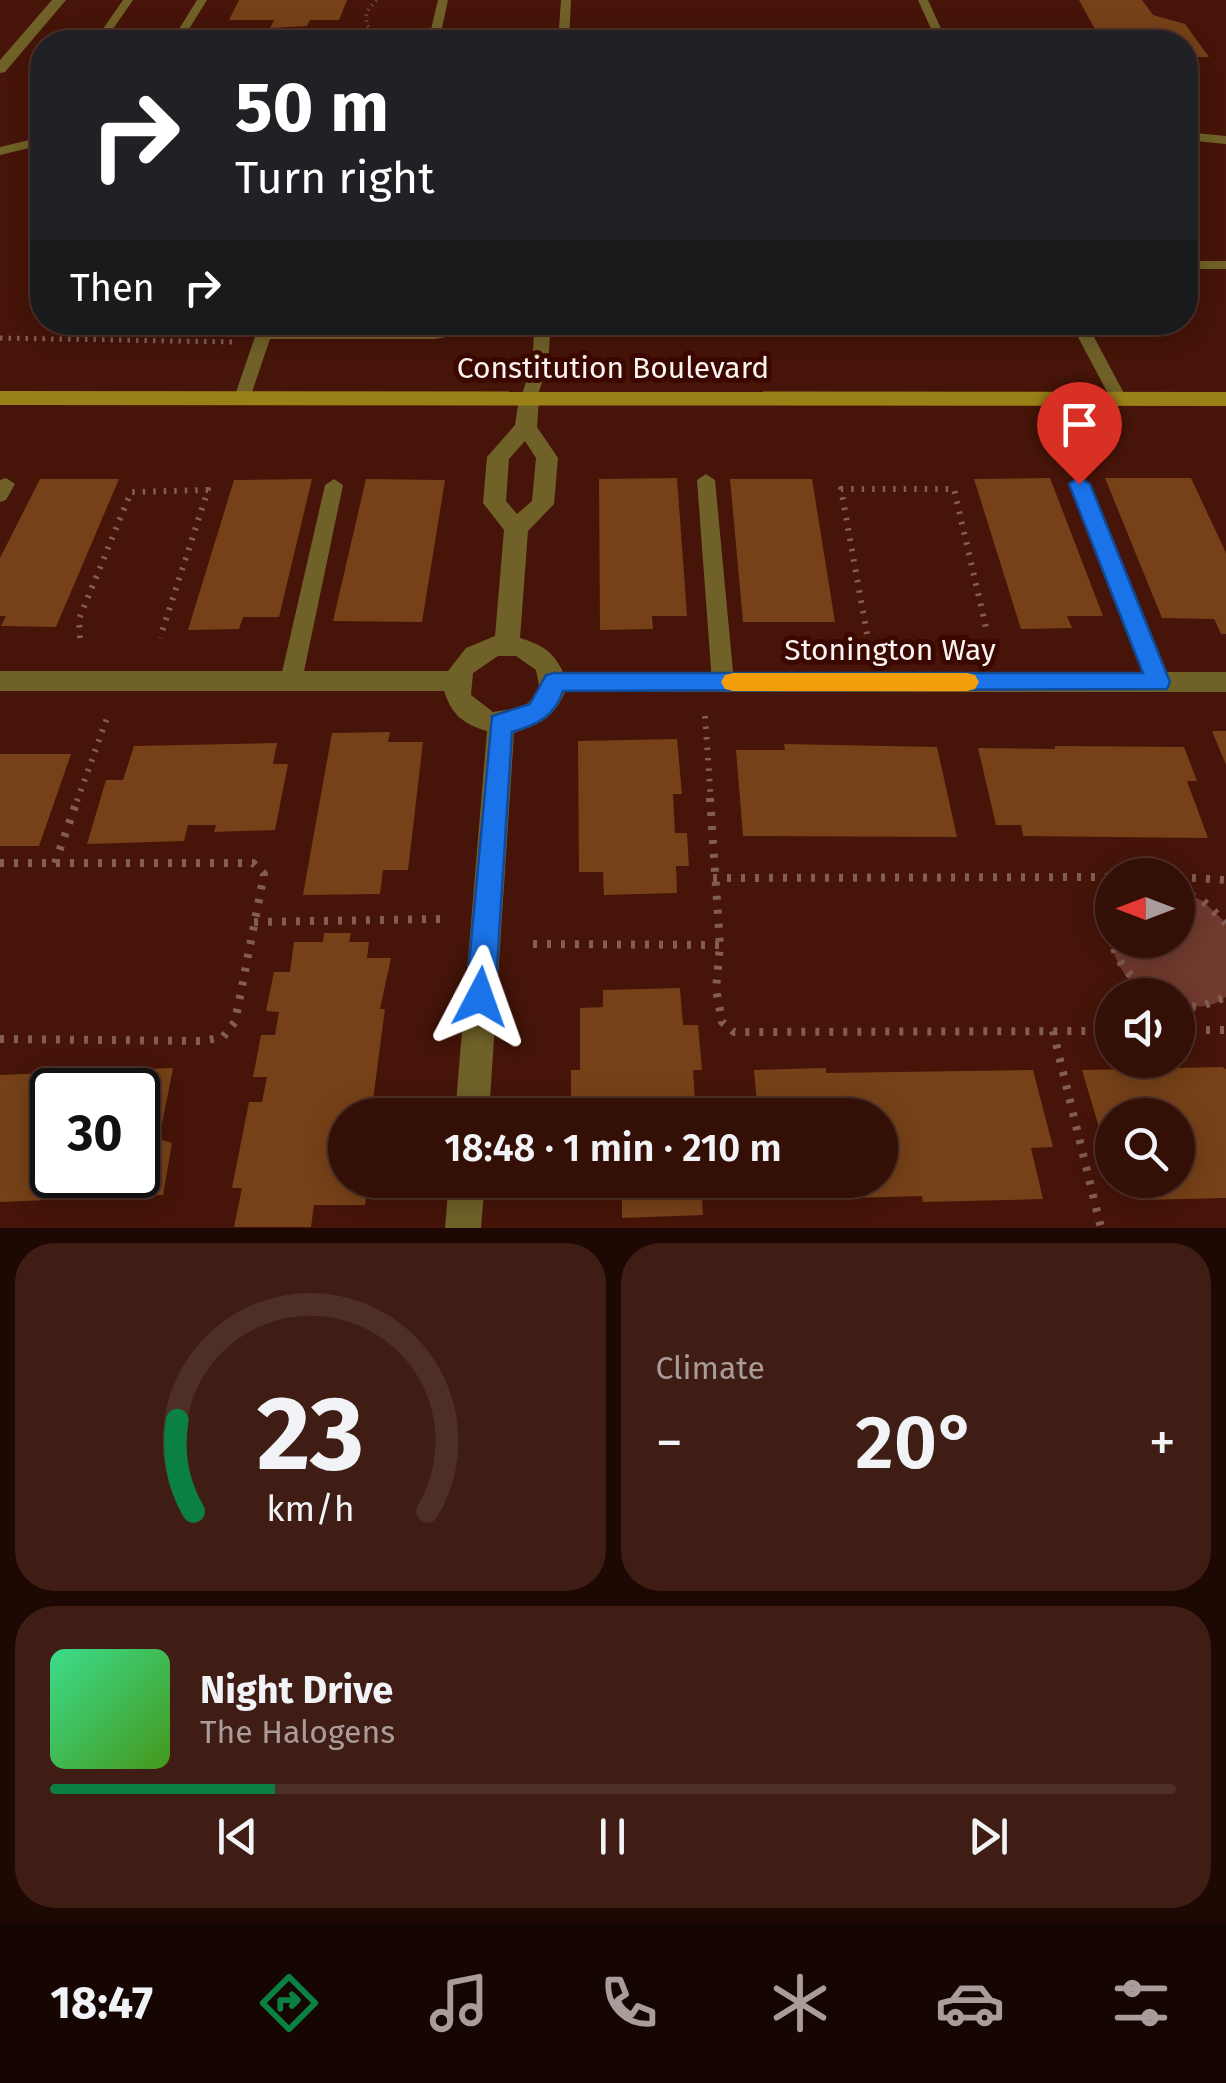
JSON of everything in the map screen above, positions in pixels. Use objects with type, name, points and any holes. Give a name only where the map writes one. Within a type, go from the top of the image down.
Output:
[{"type":"main road","name":"Constitution Boulevard","points":[[0,398],[1226,399]]},
{"type":"street","points":[[33,30],[58,0]]},
{"type":"street","points":[[0,69],[30,33]]},
{"type":"street","points":[[516,528],[494,503],[498,458],[526,427],[529,398]]},
{"type":"street","points":[[508,645],[516,528],[543,504],[547,458],[526,427]]},
{"type":"street","points":[[508,645],[528,649],[544,658],[554,682],[547,702],[538,711],[514,722],[470,713],[457,698],[456,681],[473,655],[508,645]]},
{"type":"street","points":[[0,681],[456,681]]},
{"type":"street","name":"Stonington Way","points":[[554,682],[1226,682]]},
{"type":"street","points":[[473,1098],[501,722]]},
{"type":"street","points":[[463,1228],[466,1198]]},
{"type":"lane","points":[[107,30],[128,0]]},
{"type":"lane","points":[[184,30],[202,0]]},
{"type":"lane","points":[[435,30],[443,0]]},
{"type":"lane","points":[[565,30],[566,0]]},
{"type":"lane","points":[[922,0],[936,30]]},
{"type":"lane","points":[[1198,137],[1226,140]]},
{"type":"lane","points":[[0,151],[30,144]]},
{"type":"lane","points":[[1198,266],[1226,265]]},
{"type":"lane","points":[[242,398],[264,335]]},
{"type":"lane","points":[[529,398],[540,362],[543,335]]},
{"type":"lane","points":[[1085,335],[1119,399]]},
{"type":"lane","points":[[706,480],[723,682]]},
{"type":"lane","points":[[1079,484],[1158,682]]},
{"type":"lane","points":[[291,681],[334,485]]},
{"type":"path","points":[[372,30],[367,26],[366,13],[376,0]]},
{"type":"path","points":[[0,338],[233,342]]},
{"type":"path","points":[[867,634],[842,490],[954,488],[987,632]]},
{"type":"path","points":[[80,638],[79,619],[132,492],[208,490],[160,638]]},
{"type":"path","points":[[705,716],[720,945],[716,989],[722,1022],[734,1032],[1095,1030]]},
{"type":"path","points":[[55,863],[107,718]]},
{"type":"path","points":[[0,863],[253,864],[264,874],[234,1022],[223,1036],[203,1041],[0,1039]]},
{"type":"path","points":[[713,878],[1095,877]]},
{"type":"path","points":[[1195,877],[1226,880]]},
{"type":"path","points":[[1195,898],[1226,923]]},
{"type":"path","points":[[254,922],[444,919]]},
{"type":"path","points":[[533,944],[720,945]]},
{"type":"path","points":[[1195,1007],[1226,997]]},
{"type":"path","points":[[1195,1030],[1226,1030]]},
{"type":"path","points":[[1053,1031],[1102,1228]]},
{"type":"shaded area","points":[[1195,897],[1226,923],[1226,997],[1195,1007],[1195,978],[1129,978],[1116,959],[1195,958]]},
{"type":"building","points":[[239,0],[347,0],[339,20],[310,20],[307,26],[270,28],[274,20],[229,20]]},
{"type":"building","points":[[1079,0],[1142,0],[1153,15],[1185,24],[1189,30],[1095,30]]},
{"type":"building","points":[[1198,42],[1209,57],[1198,57]]},
{"type":"building","points":[[677,478],[687,616],[652,616],[653,629],[600,630],[599,479]]},
{"type":"building","points":[[1050,478],[1103,616],[1067,616],[1072,628],[1021,629],[974,479]]},
{"type":"building","points":[[1105,478],[1191,478],[1226,553],[1226,634],[1221,634],[1214,619],[1162,618]]},
{"type":"building","points":[[40,479],[119,479],[56,627],[1,626],[6,616],[0,616],[0,558]]},
{"type":"building","points":[[312,479],[279,617],[243,617],[239,629],[188,630],[234,480]]},
{"type":"building","points":[[366,479],[445,480],[422,622],[333,621]]},
{"type":"building","points":[[730,479],[812,479],[835,622],[743,622]]},
{"type":"building","points":[[1212,731],[1226,731],[1226,765]]},
{"type":"building","points":[[390,732],[388,742],[423,742],[408,870],[383,870],[380,894],[303,895],[332,733]]},
{"type":"building","points":[[677,739],[682,794],[673,794],[675,833],[687,833],[689,866],[676,866],[677,893],[604,895],[603,872],[579,872],[578,741]]},
{"type":"building","points":[[277,743],[273,764],[288,764],[275,830],[214,832],[216,825],[188,825],[184,841],[87,844],[106,780],[123,780],[134,746]]},
{"type":"building","points":[[784,744],[937,747],[957,837],[743,836],[736,750],[785,750]]},
{"type":"building","points":[[1184,747],[1197,781],[1187,781],[1208,838],[1023,836],[1021,825],[996,825],[978,748]]},
{"type":"building","points":[[0,754],[71,754],[39,846],[0,846]]},
{"type":"building","points":[[324,933],[351,933],[349,942],[369,942],[367,958],[391,958],[380,1009],[385,1009],[373,1098],[328,1098],[328,1198],[366,1198],[365,1205],[314,1205],[311,1227],[234,1227],[242,1188],[232,1188],[249,1102],[262,1102],[267,1077],[253,1077],[261,1035],[275,1035],[279,1012],[266,1011],[274,972],[290,972],[294,942],[323,942]]},
{"type":"building","points":[[680,988],[683,1025],[698,1025],[702,1070],[693,1070],[695,1098],[571,1098],[571,1070],[580,1070],[580,1008],[603,1007],[603,990]]},
{"type":"building","points":[[173,1068],[160,1134],[160,1069]]},
{"type":"building","points":[[826,1068],[826,1073],[1033,1070],[1053,1147],[1031,1148],[1043,1199],[923,1202],[922,1196],[898,1197],[898,1098],[756,1098],[754,1070]]},
{"type":"building","points":[[1195,1068],[1226,1069],[1226,1198],[1138,1200],[1195,1198],[1195,1098],[1095,1098],[1095,1114],[1082,1070],[1095,1070],[1095,1078],[1195,1078]]},
{"type":"building","points":[[30,1074],[30,1198],[93,1198],[0,1202],[0,1075]]},
{"type":"building","points":[[160,1139],[172,1143],[160,1195]]},
{"type":"building","points":[[622,1198],[702,1198],[703,1215],[622,1218]]},
{"type":"slow traffic","points":[[733,682],[967,682]]},
{"type":"route","points":[[480,997],[501,722],[514,722],[538,711],[547,702],[554,682],[1158,682],[1079,484]]}]
